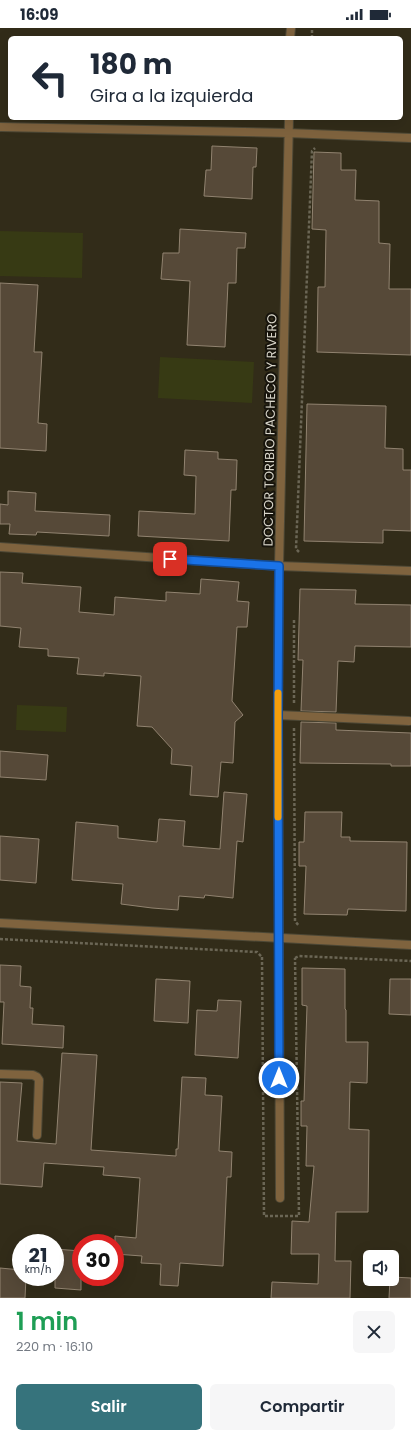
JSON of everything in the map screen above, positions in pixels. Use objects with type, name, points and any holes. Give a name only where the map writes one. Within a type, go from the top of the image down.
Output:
[{"type":"street","name":"DOCTOR TORIBIO PACHECO Y RIVERO","points":[[280,1198],[278,938],[279,566],[289,120]]},
{"type":"street","points":[[0,127],[288,133],[411,138]]},
{"type":"street","points":[[0,547],[279,566],[411,571]]},
{"type":"street","points":[[278,715],[409,721]]},
{"type":"street","points":[[0,923],[411,945]]},
{"type":"street","points":[[0,1074],[33,1075],[40,1080],[37,1135]]},
{"type":"path","points":[[300,553],[296,549],[312,151],[315,148]]},
{"type":"path","points":[[294,616],[294,921]]},
{"type":"path","points":[[0,939],[257,952],[262,957]]},
{"type":"path","points":[[295,958],[299,956],[411,961]]},
{"type":"green space","points":[[0,231],[83,233],[82,278],[0,276]]},
{"type":"green space","points":[[160,357],[254,362],[252,403],[158,398]]},
{"type":"green space","points":[[17,705],[67,707],[66,732],[16,730]]},
{"type":"building","points":[[212,146],[257,148],[256,167],[253,167],[252,199],[204,196],[206,170],[211,170]]},
{"type":"building","points":[[314,152],[341,153],[341,170],[356,170],[355,200],[379,201],[379,243],[390,244],[389,289],[411,289],[411,355],[317,352],[318,287],[325,287],[326,230],[312,229]]},
{"type":"building","points":[[180,229],[246,233],[245,248],[237,248],[236,283],[228,283],[225,347],[187,345],[190,281],[161,279],[163,253],[179,253]]},
{"type":"building","points":[[0,283],[38,285],[34,352],[42,352],[38,423],[47,424],[46,451],[0,448]]},
{"type":"building","points":[[307,404],[386,406],[385,448],[403,449],[403,470],[411,470],[411,531],[383,530],[383,543],[304,541]]},
{"type":"building","points":[[185,450],[218,452],[218,459],[237,460],[236,490],[231,490],[229,541],[138,536],[139,511],[195,514],[196,476],[184,475]]},
{"type":"building","points":[[8,491],[36,493],[35,511],[110,515],[109,536],[37,532],[36,535],[9,534],[10,524],[0,524],[0,504],[8,505]]},
{"type":"building","points":[[0,572],[23,573],[22,583],[81,587],[79,612],[114,615],[115,597],[166,601],[166,592],[200,594],[201,579],[239,582],[237,601],[249,602],[247,627],[237,627],[232,701],[243,715],[235,722],[233,763],[221,762],[218,797],[190,795],[192,766],[171,764],[172,749],[152,727],[137,726],[141,676],[104,673],[104,676],[77,674],[79,658],[48,656],[48,649],[19,647],[21,628],[0,626]]},
{"type":"building","points":[[300,589],[356,590],[355,604],[411,605],[411,647],[355,646],[354,662],[338,661],[336,712],[301,711],[303,660],[298,660]]},
{"type":"building","points":[[301,722],[336,723],[336,730],[411,733],[411,766],[391,766],[391,764],[300,763]]},
{"type":"building","points":[[0,751],[48,755],[46,780],[0,777]]},
{"type":"building","points":[[224,792],[247,794],[243,842],[237,841],[233,898],[205,895],[204,898],[179,896],[178,910],[152,908],[121,904],[123,884],[72,880],[76,822],[118,826],[118,838],[157,842],[159,819],[185,821],[183,846],[220,849]]},
{"type":"building","points":[[305,812],[342,812],[341,837],[350,837],[350,841],[407,842],[406,911],[348,909],[347,915],[304,914],[306,866],[299,866],[299,842],[304,842]]},
{"type":"building","points":[[0,836],[39,839],[36,883],[0,880]]},
{"type":"building","points":[[0,965],[21,966],[20,986],[31,987],[30,1008],[33,1008],[32,1024],[64,1026],[63,1048],[2,1044],[4,1002],[0,1002]]},
{"type":"building","points":[[302,968],[345,969],[346,1042],[368,1042],[367,1083],[350,1082],[349,1129],[369,1130],[368,1212],[336,1212],[335,1261],[351,1261],[350,1298],[271,1298],[272,1282],[318,1284],[319,1254],[291,1254],[292,1221],[309,1222],[314,1166],[306,1166],[307,1126],[301,1126],[301,1101],[304,1101],[307,1006],[302,1005]]},
{"type":"building","points":[[156,979],[190,981],[188,1023],[154,1021]]},
{"type":"building","points":[[390,979],[411,979],[411,1015],[389,1014]]},
{"type":"building","points":[[218,1000],[241,1001],[238,1058],[195,1055],[197,1010],[217,1011]]},
{"type":"building","points":[[62,1053],[97,1055],[91,1150],[176,1156],[176,1149],[178,1149],[182,1077],[206,1078],[205,1095],[222,1096],[219,1151],[232,1152],[231,1177],[227,1177],[223,1266],[180,1263],[178,1286],[160,1285],[161,1264],[141,1263],[142,1256],[124,1255],[124,1237],[136,1238],[140,1178],[103,1175],[104,1167],[44,1163],[42,1187],[0,1184],[0,1082],[22,1083],[17,1141],[56,1144]]},
{"type":"building","points":[[64,1250],[72,1250],[72,1286],[81,1286],[81,1290],[55,1288],[55,1286],[64,1286]]},
{"type":"building","points":[[0,1268],[12,1269],[12,1286],[26,1286],[25,1298],[0,1298]]},
{"type":"building","points":[[399,1277],[411,1278],[411,1298],[389,1298],[390,1286],[399,1286]]},
{"type":"slow traffic","points":[[278,693],[278,817]]},
{"type":"route","points":[[170,559],[279,566],[279,1078]]}]
